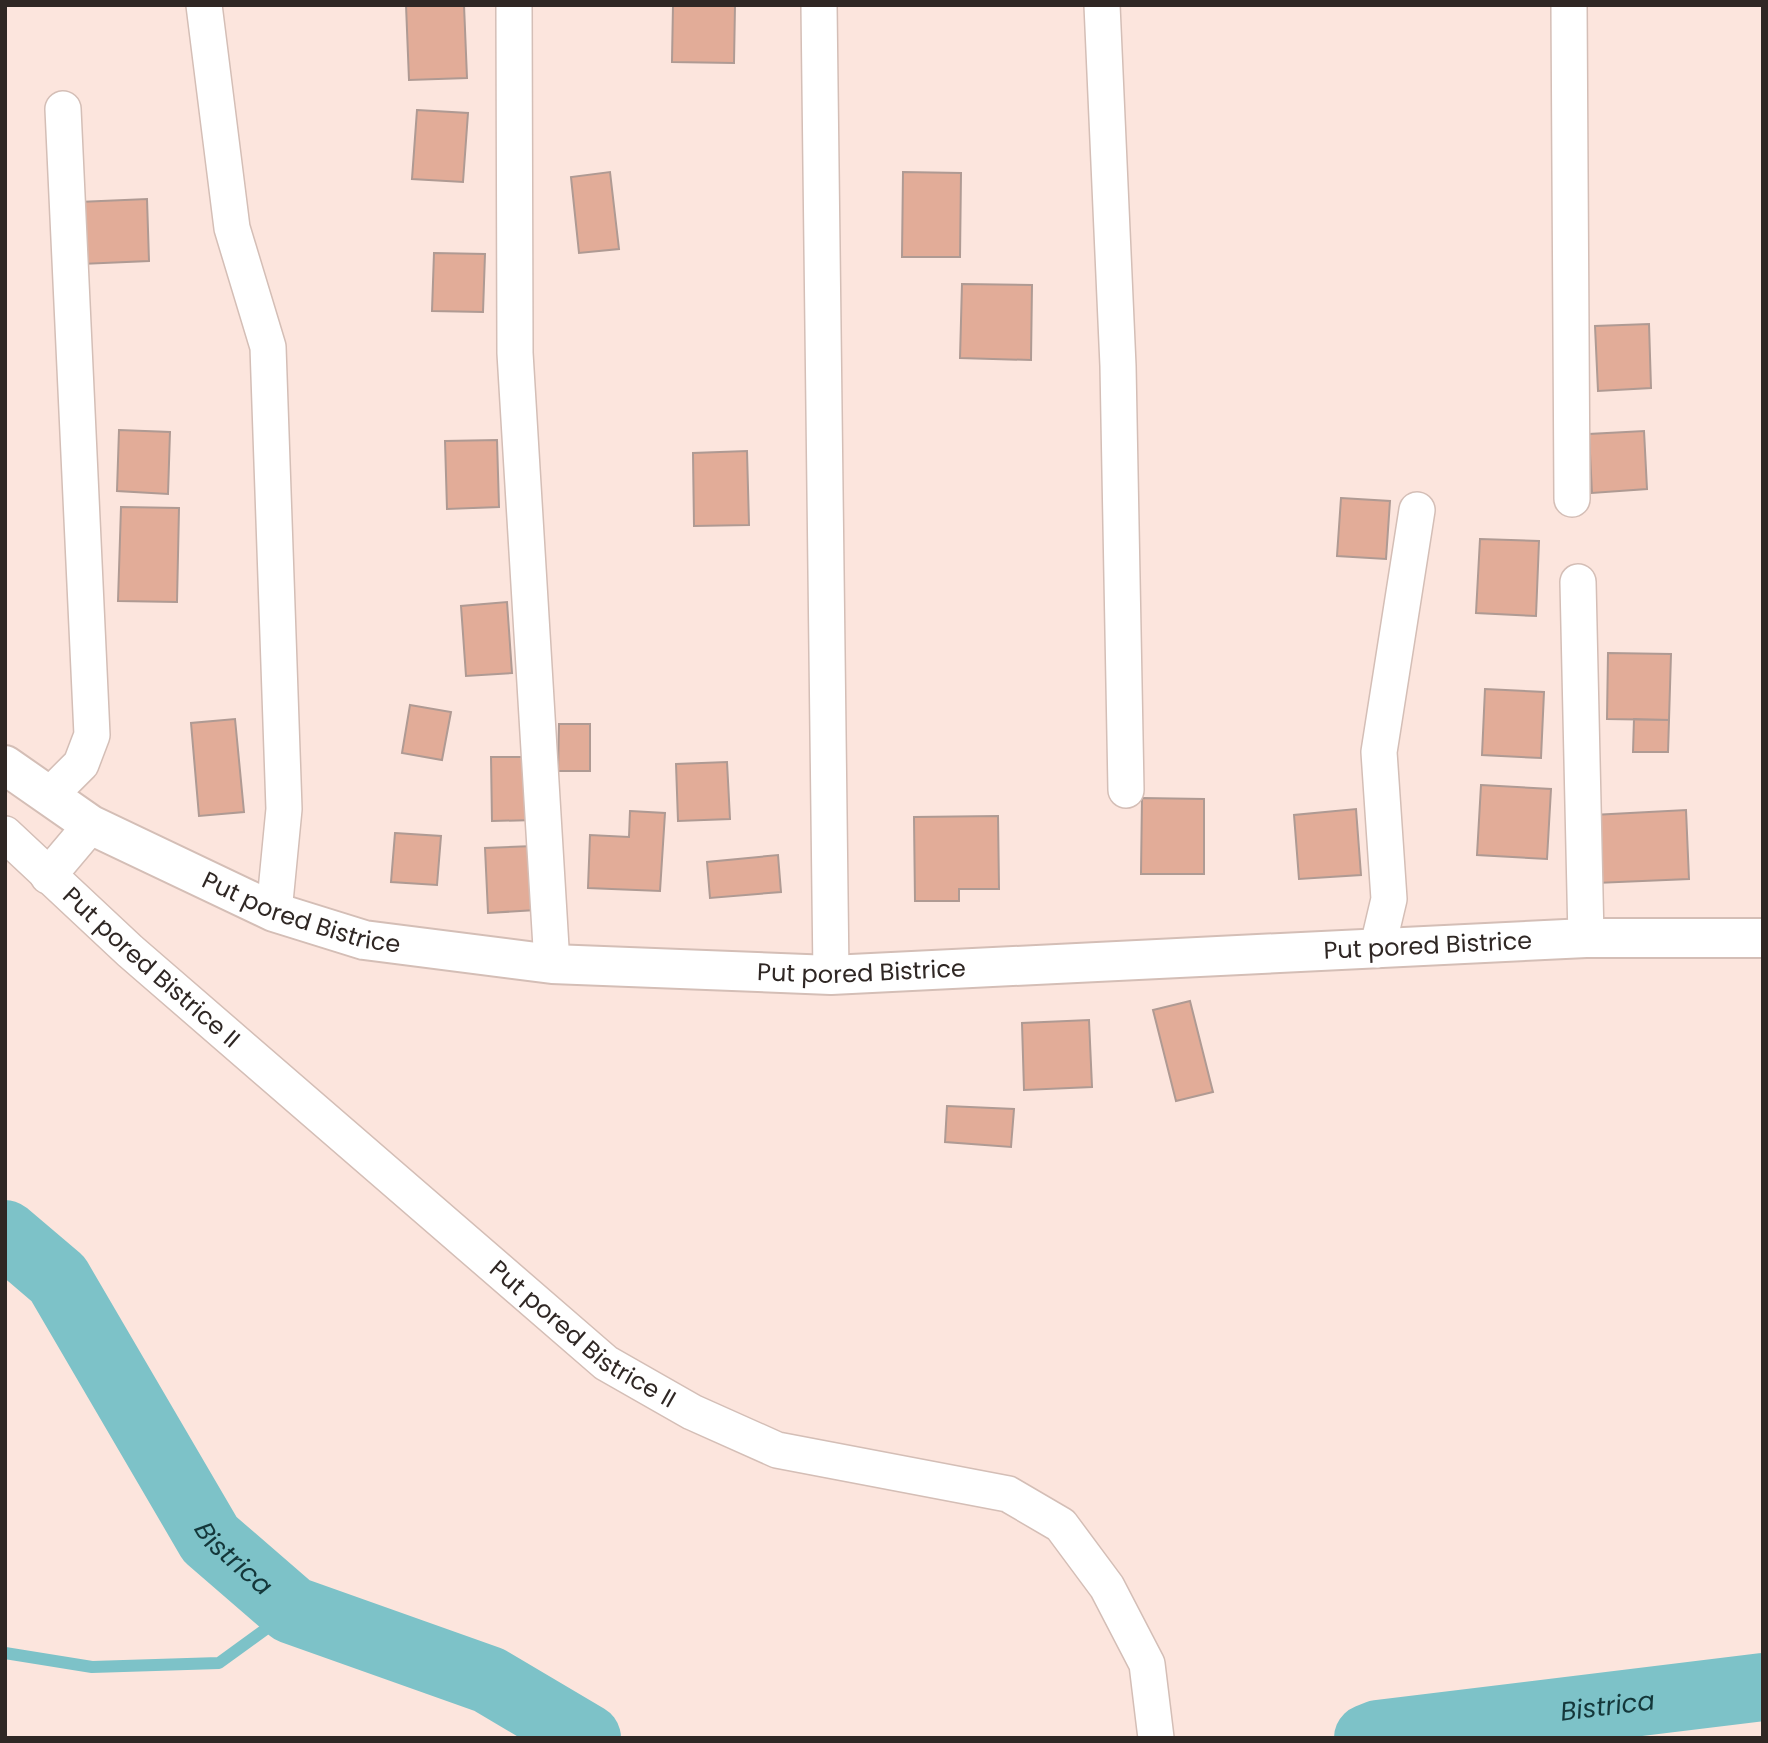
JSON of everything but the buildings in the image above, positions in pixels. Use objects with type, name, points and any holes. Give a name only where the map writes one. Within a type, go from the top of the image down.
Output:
[{"type":"street","points":[[204,5],[232,228],[268,347],[284,809],[274,912]]},
{"type":"street","points":[[514,5],[515,353],[552,964]]},
{"type":"street","points":[[819,5],[831,975]]},
{"type":"street","points":[[1102,5],[1118,366],[1125,790]]},
{"type":"street","points":[[1569,5],[1572,499]]},
{"type":"street","points":[[49,796],[81,764],[92,735],[63,109]]},
{"type":"street","points":[[1377,950],[1389,899],[1379,752],[1417,510]]},
{"type":"street","points":[[1578,582],[1586,938]]},
{"type":"street","name":"Put pored Bistrice","points":[[5,765],[91,825],[274,912],[364,940],[552,964],[831,975],[1586,938],[1763,938]]},
{"type":"street","points":[[48,876],[91,825]]},
{"type":"street","name":"Put pored Bistrice II","points":[[5,834],[130,951],[606,1363],[692,1412],[777,1450],[1008,1494],[1061,1525],[1107,1587],[1147,1664],[1156,1738]]},
{"type":"waterway","name":"Bistrica","points":[[5,1234],[58,1279],[210,1539],[292,1610],[489,1680],[587,1738]]},
{"type":"waterway","points":[[5,1653],[92,1667],[219,1663],[292,1610]]},
{"type":"waterway","name":"Bistrica","points":[[1368,1738],[1378,1734],[1763,1687]]}]
